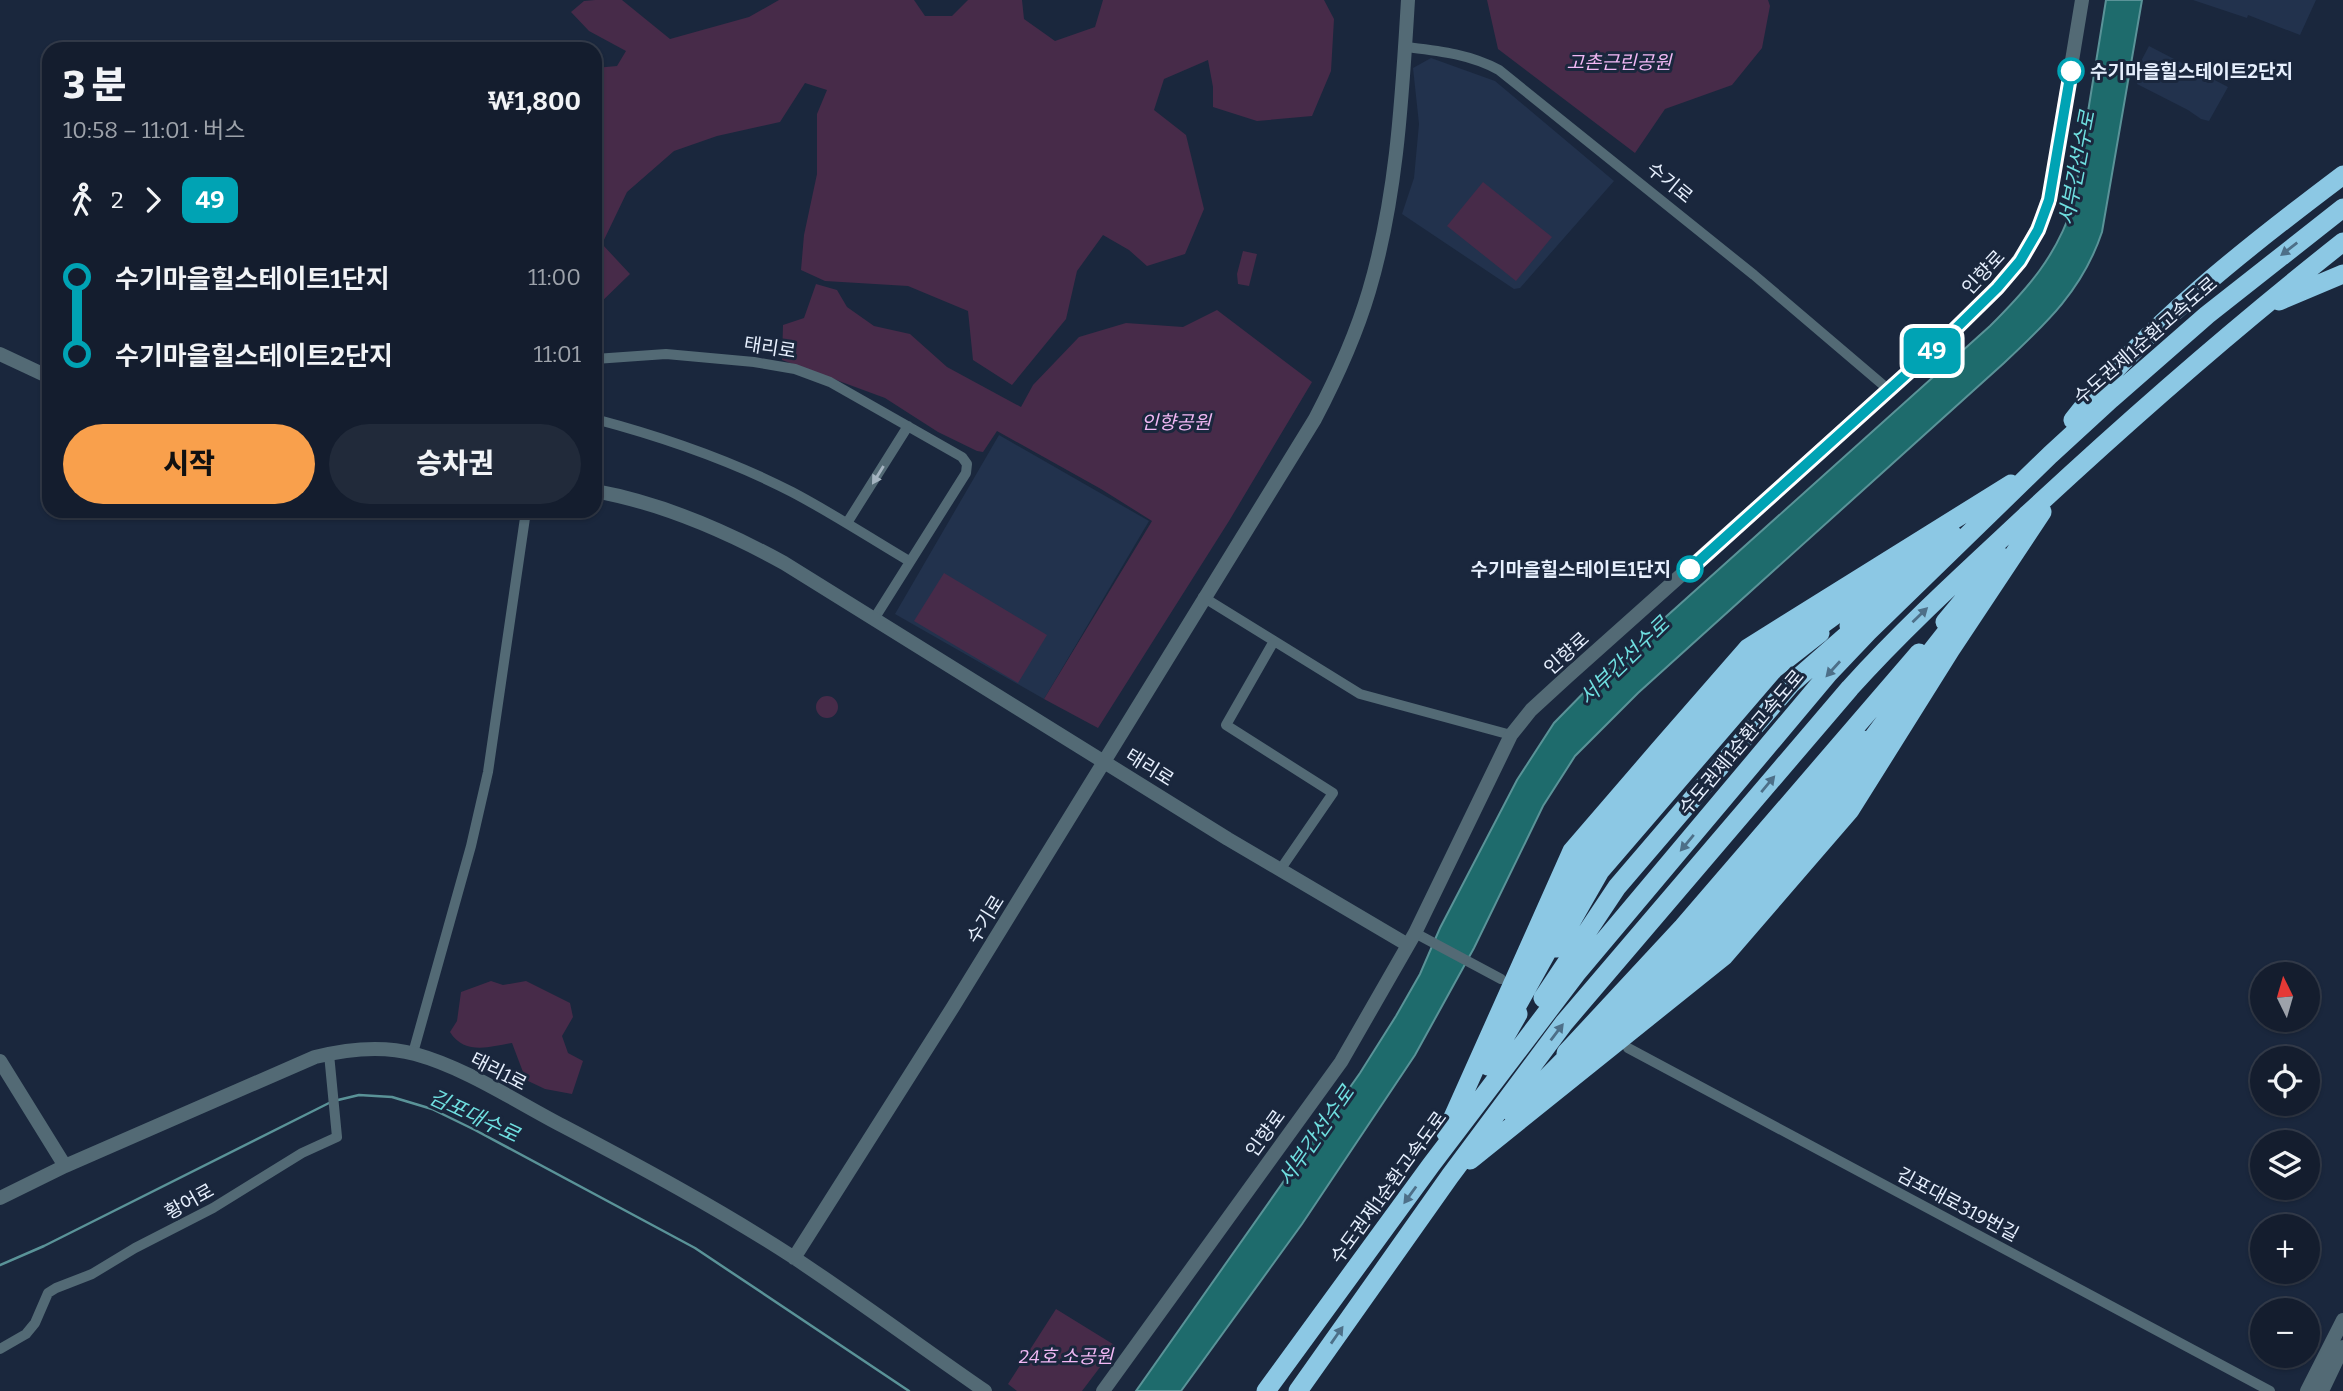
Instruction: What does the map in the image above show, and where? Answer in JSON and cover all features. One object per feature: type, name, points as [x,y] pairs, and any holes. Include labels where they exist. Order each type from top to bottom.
[{"type":"highway","points":[[1431,1166],[1612,880],[1788,677],[2038,467],[2108,378],[2161,326],[2255,241],[2343,174]]},
{"type":"highway","name":"수도권제1순환고속도로","points":[[1266,1391],[1576,974],[1829,673],[2038,467],[2198,323],[2343,208]]},
{"type":"highway","points":[[1298,1391],[1450,1176],[1564,1023],[1597,981],[1842,698],[1899,636],[2059,485],[2259,309],[2343,244]]},
{"type":"highway","points":[[2259,309],[2343,274]]},
{"type":"highway","points":[[1431,1166],[1572,851],[1659,750],[1748,648],[2038,467]]},
{"type":"highway","points":[[1450,1176],[1724,956],[1850,810],[1951,649],[2059,485]]},
{"type":"highway","points":[[1450,1176],[1683,927],[1848,737],[2059,485]]},
{"type":"street","name":"수기로","points":[[794,1258],[1315,419],[1339,373],[1370,288],[1389,201],[1406,47],[1408,0]]},
{"type":"street","name":"인향로","points":[[1102,1391],[1341,1062],[1416,939],[1511,734],[1531,710],[1567,677],[1942,342],[1997,288],[2030,246],[2049,200],[2082,0]]},
{"type":"street","name":"수기로","points":[[1406,47],[1464,55],[1499,70],[1754,275],[1888,390]]},
{"type":"street","points":[[0,354],[42,374]]},
{"type":"street","name":"태리로","points":[[602,359],[666,354],[780,366],[830,382],[962,457],[967,468],[874,619]]},
{"type":"street","points":[[602,421],[717,458],[791,492],[909,561]]},
{"type":"street","points":[[848,523],[908,426]]},
{"type":"street","name":"태리로","points":[[602,493],[645,503],[748,544],[784,563],[1280,870],[1416,939]]},
{"type":"street","points":[[414,1054],[471,846],[488,772],[525,518]]},
{"type":"street","points":[[1203,597],[1360,694],[1511,734]]},
{"type":"street","points":[[1274,641],[1226,725],[1333,793],[1280,870]]},
{"type":"street","points":[[1416,939],[1501,979]]},
{"type":"street","name":"김포대로319번길","points":[[1629,1048],[2270,1391]]},
{"type":"street","name":"태리1로","points":[[0,1198],[65,1166],[299,1064],[330,1060],[362,1049],[387,1049],[414,1054],[466,1075],[715,1209],[794,1258],[985,1391]]},
{"type":"street","name":"황어로","points":[[0,1349],[26,1334],[35,1323],[48,1293],[92,1274],[135,1248],[213,1208],[302,1153],[337,1137],[330,1060]]},
{"type":"street","points":[[0,1061],[65,1166]]},
{"type":"street","points":[[2307,1391],[2343,1320]]},
{"type":"street","points":[[2322,1391],[2343,1347]]},
{"type":"shaded area","points":[[2193,0],[2316,0],[2300,35],[2248,15],[2247,18]]},
{"type":"shaded area","points":[[2149,46],[2228,87],[2209,121],[2137,84],[2140,63]]},
{"type":"shaded area","points":[[1431,58],[1495,81],[1614,181],[1520,288],[1514,289],[1402,214],[1414,178],[1419,124],[1413,68]]},
{"type":"shaded area","points":[[999,435],[1149,521],[1044,699],[895,614]]},
{"type":"green space","points":[[622,0],[670,39],[749,17],[779,0],[914,0],[925,16],[952,16],[968,0],[1022,0],[1024,19],[1055,41],[1095,27],[1103,0],[1324,0],[1334,19],[1331,71],[1312,116],[1257,121],[1213,107],[1213,87],[1208,60],[1164,79],[1154,110],[1186,135],[1204,209],[1185,254],[1147,266],[1129,250],[1103,235],[1077,271],[1066,319],[1012,385],[973,360],[968,311],[908,286],[825,281],[801,270],[804,235],[817,174],[817,114],[827,90],[805,83],[780,122],[717,136],[674,151],[627,192],[602,244],[602,67],[617,66],[626,51],[589,31],[571,12],[584,1]]},
{"type":"green space","name":"고촌근린공원","points":[[1487,0],[1768,0],[1770,6],[1762,48],[1732,85],[1665,109],[1635,153],[1498,49]]},
{"type":"green space","points":[[1483,182],[1552,237],[1516,281],[1447,226]]},
{"type":"green space","points":[[602,244],[630,274],[602,301]]},
{"type":"green space","points":[[1243,251],[1257,254],[1249,286],[1238,284],[1237,274]]},
{"type":"green space","name":"인향공원","points":[[816,284],[837,290],[847,307],[874,326],[910,334],[947,367],[1021,407],[1033,385],[1079,337],[1126,323],[1183,327],[1217,310],[1312,382],[1229,521],[1098,728],[1044,699],[1152,521],[997,431],[983,452],[977,451],[938,432],[885,398],[782,360],[783,325],[804,318]]},
{"type":"green space","points":[[944,573],[1047,635],[1018,683],[914,621]]},
{"type":"green space","points":[[827,696],[835,699],[838,707],[835,715],[827,718],[819,715],[816,707],[819,699]]},
{"type":"green space","points":[[491,981],[503,985],[526,981],[570,1003],[573,1017],[562,1036],[568,1053],[583,1061],[572,1094],[545,1089],[526,1080],[512,1043],[470,1047],[450,1032],[457,1021],[461,992]]},
{"type":"green space","name":"24호 소공원","points":[[1056,1309],[1116,1346],[1082,1391],[1017,1391],[1008,1384]]},
{"type":"water","name":"서부간선수로","points":[[2106,0],[2142,0],[2102,232],[2085,271],[2074,288],[2049,319],[2020,348],[1638,693],[1575,756],[1543,806],[1474,948],[1415,1055],[1302,1224],[1181,1391],[1136,1391],[1360,1073],[1396,1016],[1420,974],[1440,928],[1517,780],[1554,723],[1600,676],[1990,326],[2039,271],[2058,241],[2073,205]]},
{"type":"waterway","name":"김포대수로","points":[[338,1100],[359,1095],[392,1097],[432,1109],[475,1130],[695,1248],[909,1391]]},
{"type":"waterway","name":"김포대수로","points":[[0,1265],[44,1246],[329,1103]]},
{"type":"bus line","name":"49","points":[[1690,569],[1942,342],[1997,288],[2020,261],[2038,230],[2049,200],[2071,71]]},
{"type":"place","name":"수기마을힐스테이트2단지","points":[[2071,71]]},
{"type":"place","name":"수기마을힐스테이트1단지","points":[[1690,569]]}]
